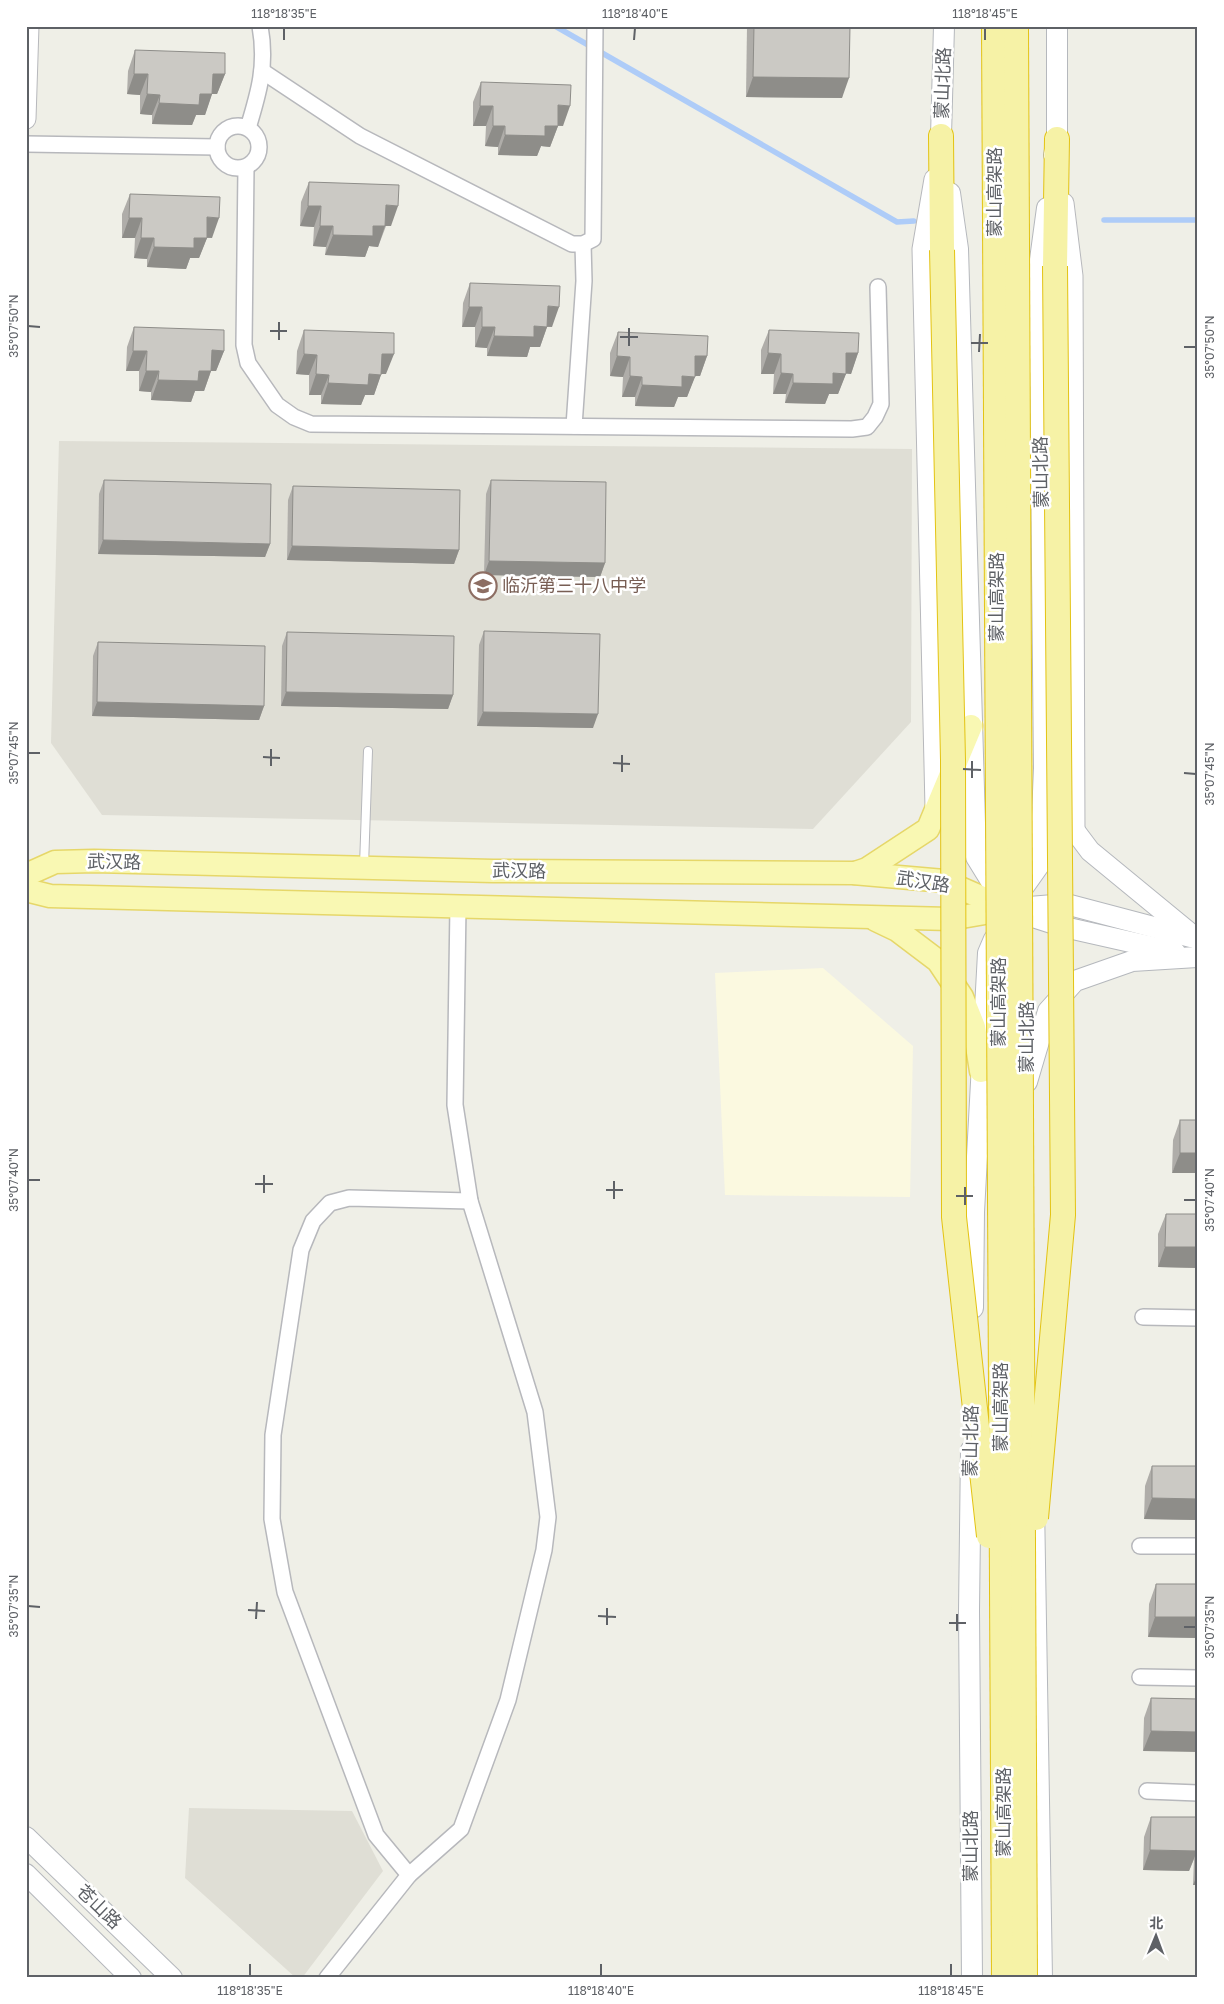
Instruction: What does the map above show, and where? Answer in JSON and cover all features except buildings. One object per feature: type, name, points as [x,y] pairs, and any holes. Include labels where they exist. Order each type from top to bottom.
[{"type":"highway","name":"蒙山高架路","points":[[994,26],[1013,1666],[1025,1978]]},
{"type":"highway","name":"蒙山高架路","points":[[1004,1978],[1013,1666],[1016,26]]},
{"type":"highway","points":[[941,136],[953,760],[954,1217],[1013,1666]]},
{"type":"highway","points":[[1013,1666],[1062,1215],[1055,266],[1057,139]]},
{"type":"main road","name":"蒙山北路","points":[[944,26],[941,136],[958,249],[976,856],[1008,909],[1027,957],[1027,1082],[1042,1978]]},
{"type":"main road","name":"蒙山北路","points":[[972,1978],[969,1610],[974,1212],[988,954],[1008,909],[1040,864],[1044,768],[1039,267],[1057,139],[1056,26]]},
{"type":"main road","points":[[854,873],[867,869],[928,829],[936,815],[971,726]]},
{"type":"main road","points":[[1044,768],[1075,831],[1090,850],[1197,948]]},
{"type":"main road","name":"武汉路","points":[[26,875],[55,862],[503,871],[854,873],[944,881],[1008,909]]},
{"type":"main road","name":"武汉路","points":[[26,890],[50,896],[950,919],[1008,909],[1066,904],[1197,948]]},
{"type":"main road","points":[[870,917],[897,930],[938,961],[962,997],[974,1027],[981,1071]]},
{"type":"main road","points":[[1027,1082],[1048,1011],[1076,981],[1132,961],[1197,948]]},
{"type":"main road","name":"苍山路","points":[[26,1837],[172,1978]]},
{"type":"main road","name":"苍山路","points":[[26,1874],[131,1978]]},
{"type":"street","points":[[26,119],[29,26]]},
{"type":"street","points":[[248,128],[260,90],[262,40],[260,26]]},
{"type":"street","points":[[262,70],[360,136],[572,244],[583,244],[593,239],[595,26]]},
{"type":"street","points":[[241,126],[253,132],[260,144],[257,158],[246,167],[233,167],[226,164],[221,160],[217,146],[222,134],[228,129],[241,126]]},
{"type":"street","points":[[936,815],[922,248],[941,136]]},
{"type":"street","points":[[1057,139],[1073,276],[1075,831]]},
{"type":"street","points":[[26,144],[217,146]]},
{"type":"street","points":[[246,167],[244,346],[248,363],[277,405],[294,417],[311,424],[842,429],[867,427],[875,417],[881,404],[878,287]]},
{"type":"street","points":[[574,426],[584,281],[583,244]]},
{"type":"street","points":[[327,1978],[409,1875],[461,1829],[508,1700],[544,1550],[548,1517],[535,1412],[470,1201],[455,1106],[458,906]]},
{"type":"street","points":[[409,1875],[376,1835],[286,1592],[272,1519],[273,1435],[300,1250],[313,1221],[330,1202],[349,1198],[470,1201]]},
{"type":"street","points":[[1143,1316],[1198,1318]]},
{"type":"street","points":[[1140,1546],[1198,1546]]},
{"type":"street","points":[[1140,1677],[1198,1678]]},
{"type":"street","points":[[1147,1791],[1198,1793]]},
{"type":"lane","points":[[364,868],[368,751]]},
{"type":"shaded area","name":"临沂第三十八中学","points":[[59,441],[912,449],[911,722],[813,829],[102,815],[51,743]]},
{"type":"shaded area","points":[[823,968],[913,1046],[910,1197],[725,1195],[715,973]]},
{"type":"shaded area","points":[[189,1808],[352,1811],[383,1871],[302,1978],[296,1978],[185,1878]]},
{"type":"waterway","points":[[555,26],[897,222],[914,221]]},
{"type":"waterway","points":[[1104,220],[1198,220]]},
{"type":"place","name":"临沂第三十八中学","points":[[483,586]]}]
